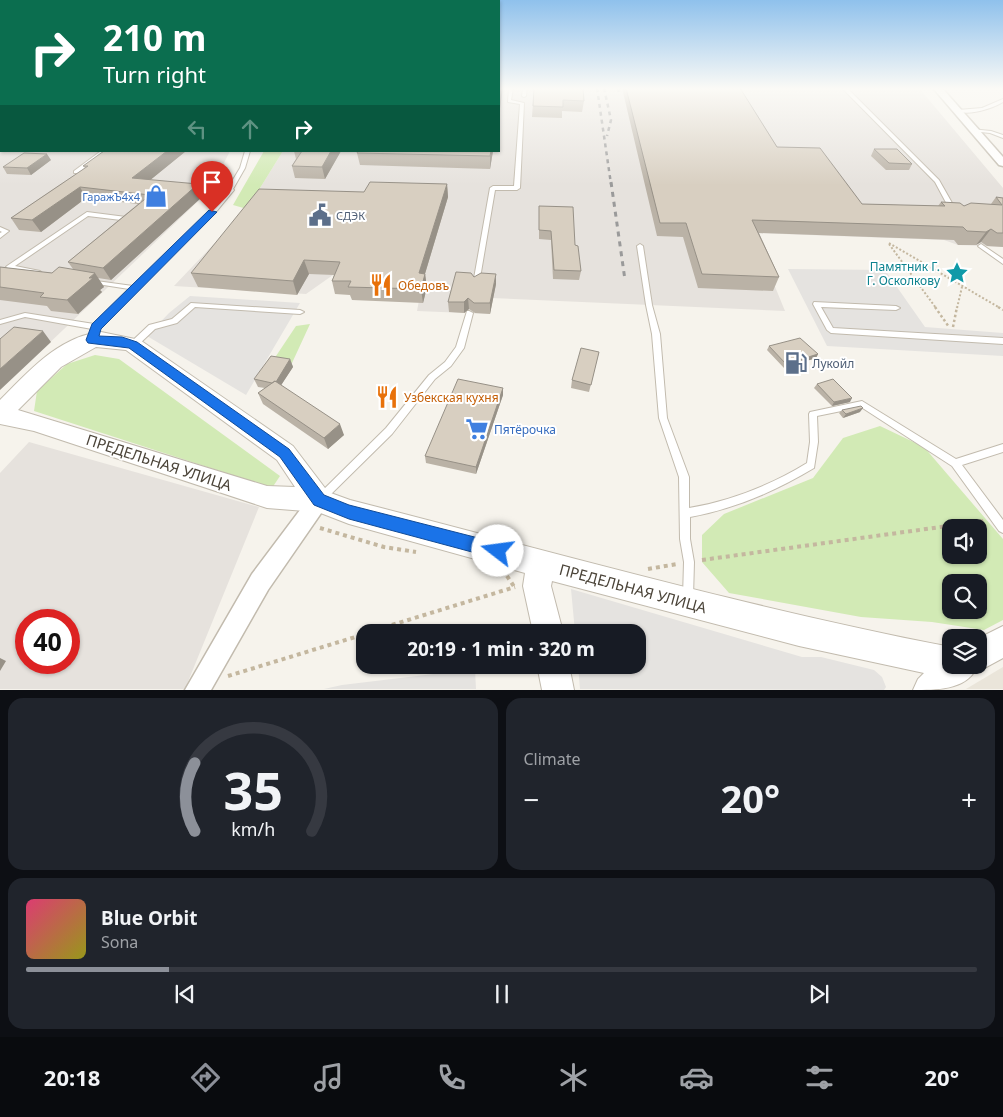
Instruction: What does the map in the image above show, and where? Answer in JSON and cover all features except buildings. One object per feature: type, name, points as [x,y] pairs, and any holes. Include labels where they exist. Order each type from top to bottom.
[{"type":"street","points":[[965,120],[1003,163]]},
{"type":"street","points":[[0,414],[42,372],[94,334],[133,345],[285,453],[319,500],[260,582],[199,687]]},
{"type":"street","name":"ПРЕДЕЛЬНАЯ УЛИЦА","points":[[0,414],[34,422],[267,497],[319,500],[506,567],[541,564],[688,604],[864,646],[942,661]]},
{"type":"street","points":[[541,564],[537,586],[546,624]]},
{"type":"street","points":[[987,650],[1003,641]]},
{"type":"street","points":[[555,674],[558,690]]},
{"type":"street","points":[[929,690],[950,674]]},
{"type":"lane","points":[[476,284],[493,188],[517,188],[521,120]]},
{"type":"lane","points":[[876,120],[937,181],[957,216]]},
{"type":"lane","points":[[973,130],[1003,132]]},
{"type":"lane","points":[[991,132],[1003,137]]},
{"type":"lane","points":[[76,172],[104,152]]},
{"type":"lane","points":[[0,322],[25,315],[94,334],[134,288],[212,212],[231,190],[245,165],[248,152]]},
{"type":"lane","points":[[181,187],[231,190]]},
{"type":"lane","points":[[50,274],[9,267],[87,214],[126,219],[118,225]]},
{"type":"lane","points":[[0,229],[6,231],[0,236]]},
{"type":"lane","points":[[640,246],[649,305],[656,334],[663,418],[684,476],[685,539],[690,562],[688,604]]},
{"type":"lane","points":[[981,246],[1003,262]]},
{"type":"lane","points":[[84,280],[134,288]]},
{"type":"lane","points":[[896,308],[816,304],[831,330],[1003,341]]},
{"type":"lane","points":[[133,345],[152,327],[174,321],[193,305],[300,312]]},
{"type":"lane","points":[[319,500],[389,431],[432,376],[448,364],[460,348],[469,313]]},
{"type":"lane","points":[[684,514],[702,511],[789,480],[811,465],[814,442],[813,414],[862,404],[955,463],[1003,528]]},
{"type":"lane","points":[[955,463],[1003,448]]},
{"type":"path","points":[[962,287],[952,330],[888,243],[1003,310]]},
{"type":"path","points":[[640,571],[690,562],[995,519]]},
{"type":"path","points":[[297,531],[317,528],[384,546],[420,553]]},
{"type":"path","points":[[506,567],[518,594]]},
{"type":"path","points":[[395,624],[515,587]]},
{"type":"path","points":[[199,687],[356,637]]},
{"type":"shaded area","points":[[500,120],[946,120],[1003,188],[1003,247],[958,245],[944,240],[753,233],[785,311],[492,298],[490,314],[417,311],[423,279],[333,275],[306,294],[174,286],[247,209],[282,152],[500,152]]},
{"type":"shaded area","points":[[0,152],[230,152],[211,189],[0,390]]},
{"type":"shaded area","points":[[788,269],[885,270],[925,327],[1003,333],[1003,356],[827,346]]},
{"type":"shaded area","points":[[190,296],[300,303],[246,395],[147,336],[169,313]]},
{"type":"shaded area","points":[[29,442],[259,507],[185,689],[0,689],[0,473]]},
{"type":"shaded area","points":[[571,589],[802,657],[821,657],[874,670],[882,677],[886,687],[884,690],[580,689],[579,674],[646,674],[646,624],[574,624]]},
{"type":"shaded area","points":[[1003,667],[1003,689],[966,689]]},
{"type":"shaded area","points":[[433,674],[475,674],[476,689],[324,689],[342,685]]},
{"type":"green space","points":[[263,152],[282,152],[247,209],[233,205]]},
{"type":"green space","points":[[310,324],[292,363],[274,359],[296,326]]},
{"type":"green space","points":[[95,355],[119,359],[280,476],[272,488],[34,411],[37,391],[67,364]]},
{"type":"green space","points":[[880,426],[924,447],[986,519],[942,519],[942,564],[987,564],[987,520],[1003,539],[1003,620],[986,629],[978,629],[932,622],[861,617],[729,593],[702,562],[702,535],[724,514],[813,478],[843,438]]},
{"type":"railway","points":[[602,120],[611,184]]},
{"type":"railway","points":[[607,136],[611,120]]},
{"type":"railway","points":[[611,182],[625,280]]},
{"type":"place","name":"ГаражЪ4х4","points":[[156,196]]},
{"type":"place","name":"СДЭК","points":[[320,215]]},
{"type":"place","name":"Памятник Г. Г. Осколкову","points":[[957,273]]},
{"type":"place","name":"Обедовъ","points":[[381,285]]},
{"type":"place","name":"Лукойл","points":[[796,363]]},
{"type":"place","name":"Узбекская кухня","points":[[387,397]]},
{"type":"place","name":"Пятёрочка","points":[[477,429]]},
{"type":"route","points":[[212,212],[96,327],[92,340],[122,341],[133,345],[285,453],[319,500],[349,512],[498,551]]}]
